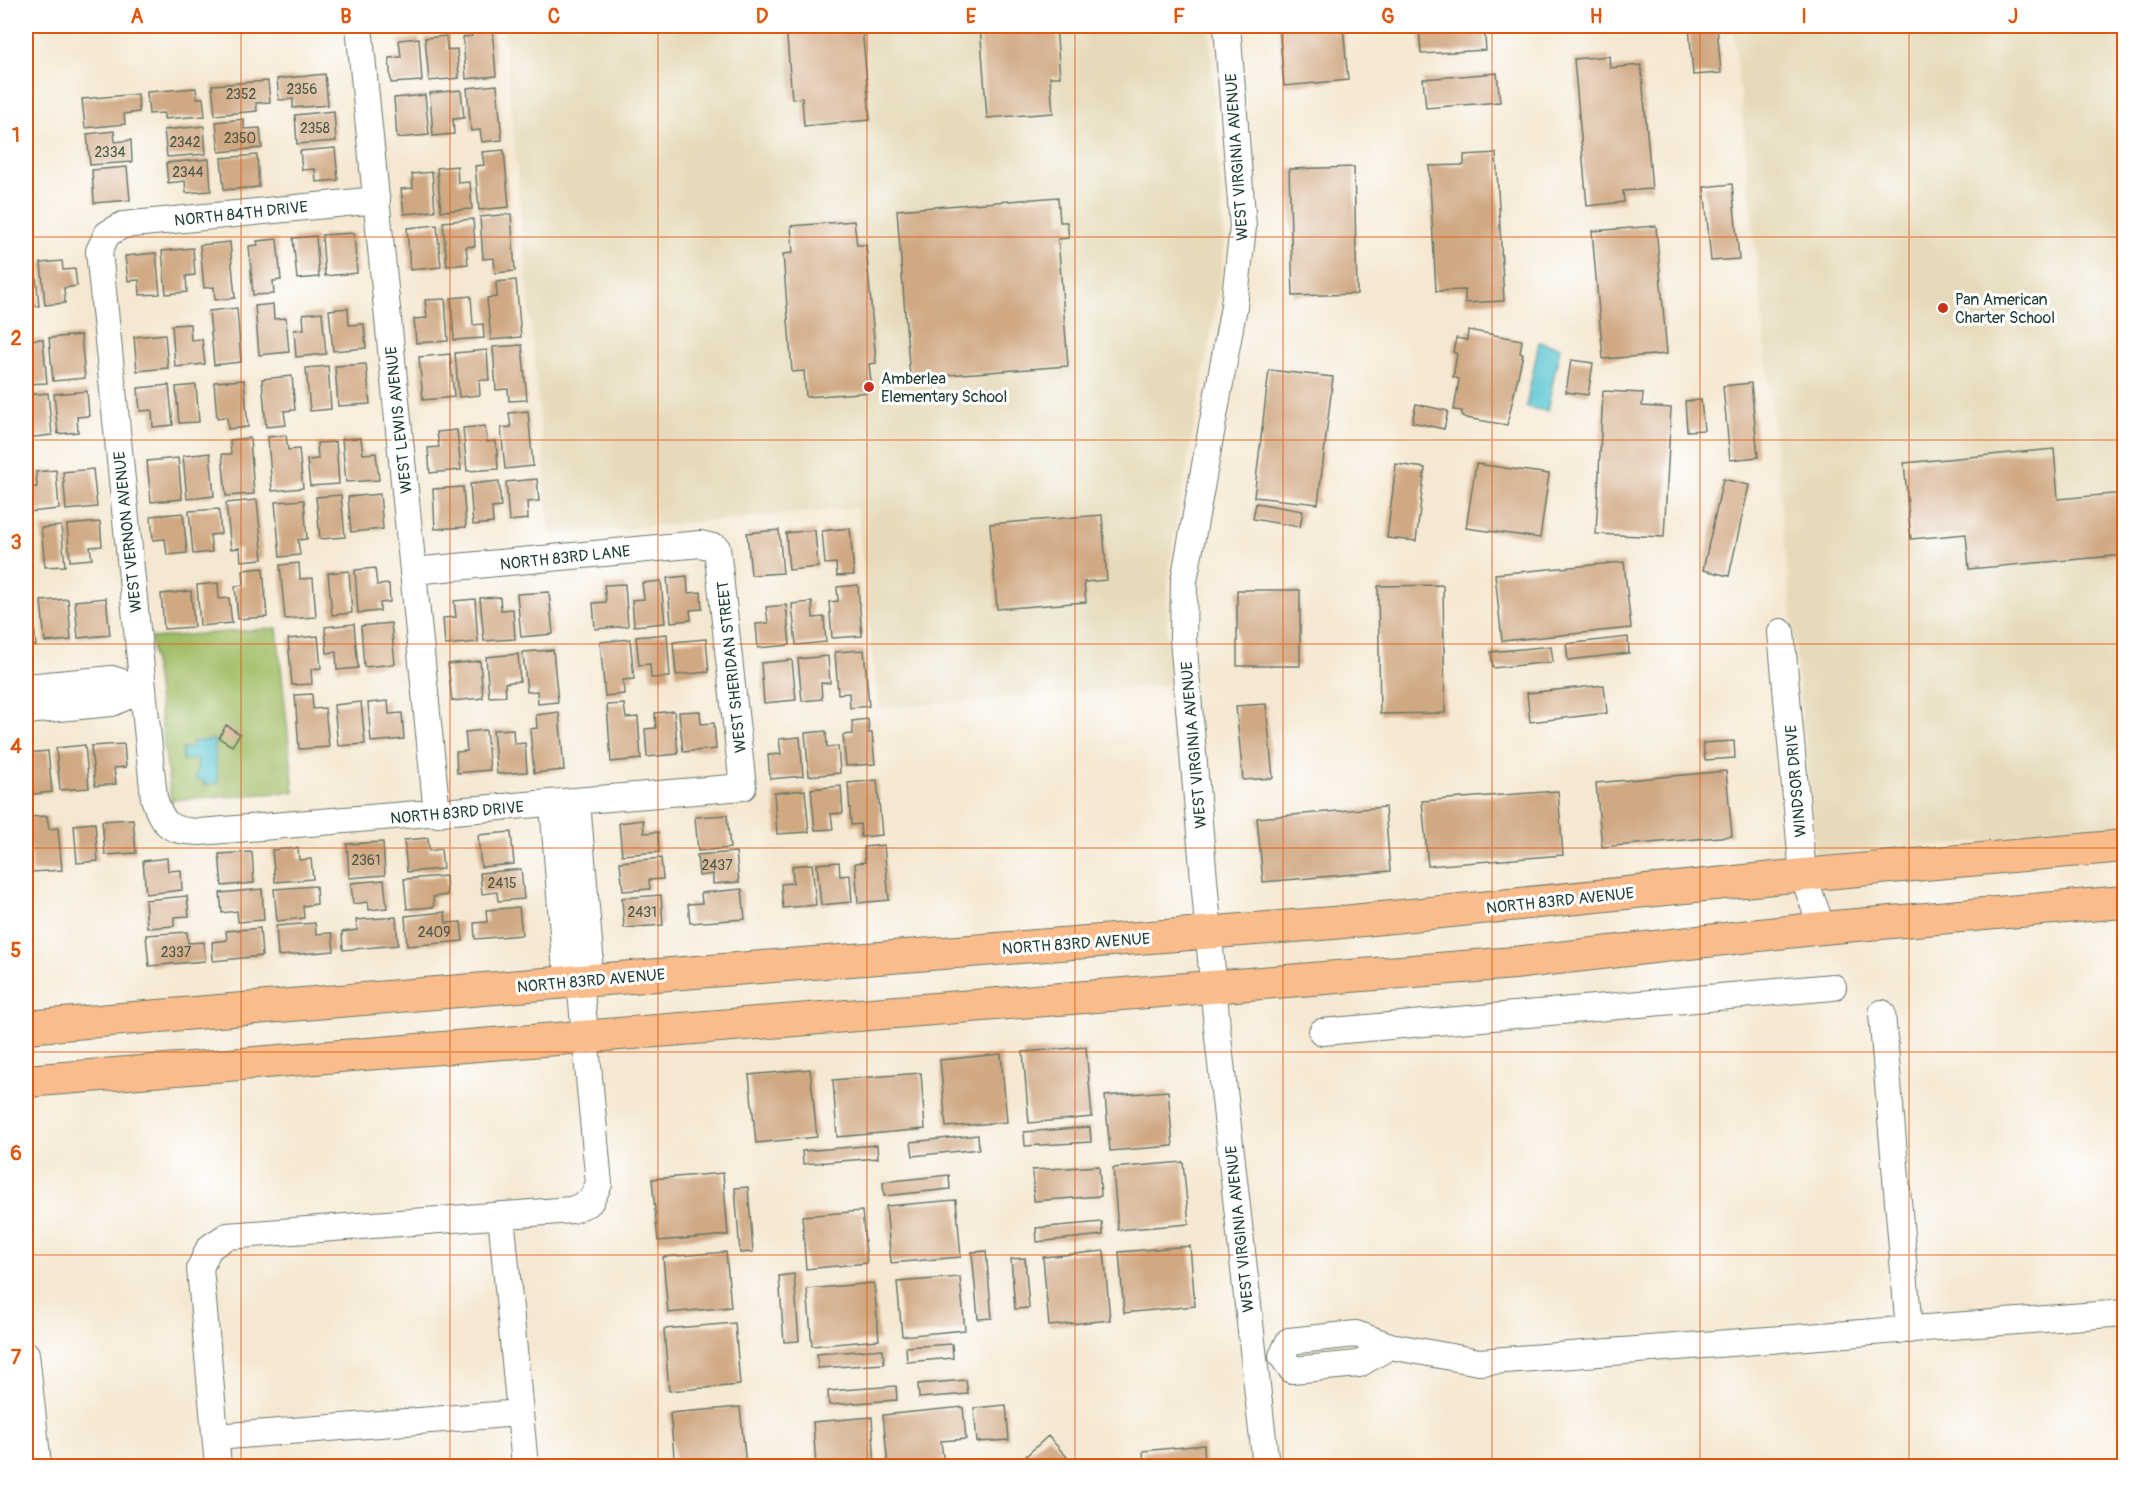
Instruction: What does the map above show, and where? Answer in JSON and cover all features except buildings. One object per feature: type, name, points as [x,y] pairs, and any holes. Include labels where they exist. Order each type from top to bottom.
[{"type":"main road","name":"NORTH 83RD AVENUE","points":[[26,1027],[1501,907],[1803,875],[2124,846]]},
{"type":"main road","points":[[26,1081],[1514,963],[1822,928],[2124,902]]},
{"type":"street","name":"WEST LEWIS AVENUE","points":[[359,26],[437,814]]},
{"type":"street","name":"WEST VIRGINIA AVENUE","points":[[1227,26],[1243,227],[1240,272],[1184,581],[1184,639],[1214,987],[1266,1467]]},
{"type":"street","name":"NORTH 84TH DRIVE","points":[[107,234],[123,225],[377,200]]},
{"type":"street","name":"WEST VERNON AVENUE","points":[[107,234],[99,251],[154,798],[160,817],[170,827]]},
{"type":"street","name":"NORTH 83RD LANE","points":[[413,571],[700,544],[717,548]]},
{"type":"street","name":"WEST SHERIDAN STREET","points":[[717,548],[743,787]]},
{"type":"street","name":"WINDSOR DRIVE","points":[[1781,632],[1803,875],[1822,928]]},
{"type":"street","points":[[26,711],[58,696],[112,678],[143,688]]},
{"type":"street","points":[[26,687],[58,696]]},
{"type":"street","name":"NORTH 83RD DRIVE","points":[[170,827],[200,832],[743,787]]},
{"type":"street","points":[[218,1467],[200,1268],[209,1248],[227,1236],[572,1210],[590,1202],[599,1184],[580,981],[565,959],[572,884],[565,803]]},
{"type":"street","points":[[1322,1032],[1833,987]]},
{"type":"street","points":[[1882,1013],[1909,1330]]},
{"type":"street","points":[[501,1215],[525,1467]]},
{"type":"street","points":[[1254,1360],[1282,1356],[1292,1370],[1359,1364],[1390,1346],[1479,1362],[2124,1313]]},
{"type":"street","points":[[26,1354],[38,1467]]},
{"type":"street","points":[[216,1437],[520,1413]]},
{"type":"shaded area","name":"Amberlea Elementary School","points":[[504,26],[1209,26],[1224,236],[1221,279],[1169,564],[1166,622],[1170,685],[878,708],[857,508],[550,535]]},
{"type":"shaded area","name":"Pan American Charter School","points":[[1733,26],[2124,26],[2124,830],[1816,855]]},
{"type":"green space","points":[[277,628],[294,792],[171,800],[151,638]]},
{"type":"water","points":[[1539,342],[1560,347],[1547,411],[1526,407]]},
{"type":"water","points":[[214,740],[218,783],[204,785],[204,780],[196,781],[198,759],[183,760],[182,749],[192,748],[192,742]]},
{"type":"place","name":"Pan American Charter School","points":[[1943,308]]},
{"type":"place","name":"Amberlea Elementary School","points":[[869,387]]}]
